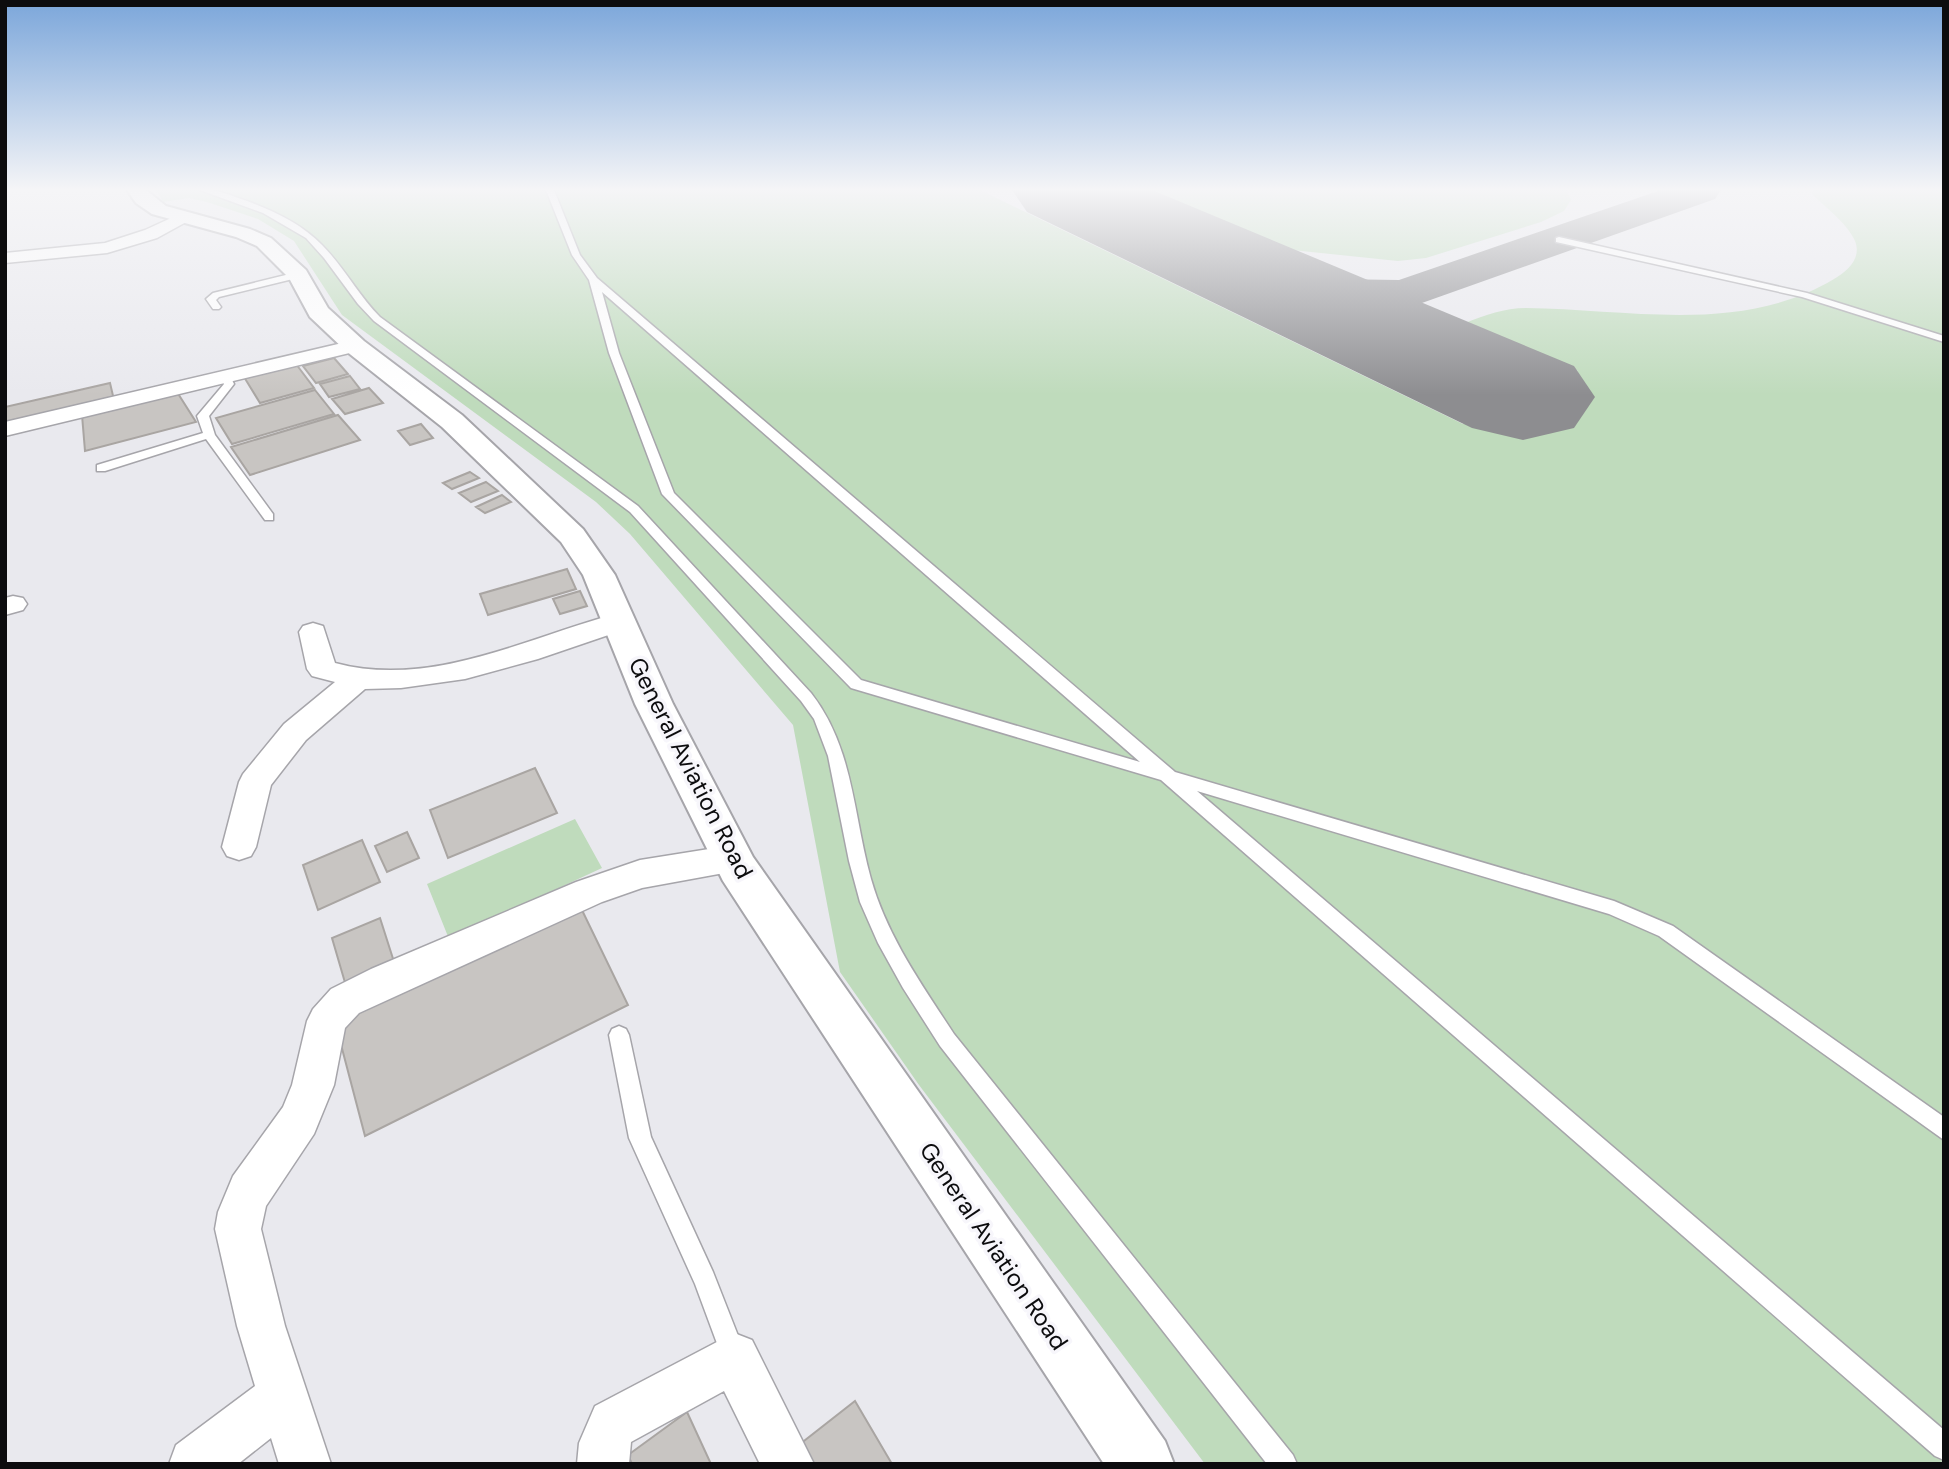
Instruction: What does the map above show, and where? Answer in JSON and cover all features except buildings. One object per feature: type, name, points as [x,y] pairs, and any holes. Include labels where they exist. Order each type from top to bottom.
[{"type":"main road","name":"General Aviation Road","points":[[281,259],[298,275],[318,312],[355,346],[452,421],[572,536],[599,575],[654,704],[734,859],[1142,1464]]},
{"type":"street","points":[[5,429],[355,346]]},
{"type":"street","points":[[313,632],[322,669],[359,678],[447,674],[542,649],[619,622]]},
{"type":"street","points":[[239,847],[255,782],[295,732],[359,678]]},
{"type":"street","points":[[305,1464],[261,1326],[238,1229],[249,1192],[299,1120],[313,1085],[327,1021],[345,1001],[385,981],[589,892],[640,874],[734,859]]},
{"type":"street","points":[[603,1464],[605,1443],[613,1424],[734,1358],[788,1464]]},
{"type":"street","points":[[195,1464],[284,1396]]},
{"type":"lane","points":[[328,259],[358,301],[377,320],[634,509],[806,697],[822,719],[835,753],[863,880],[879,929],[907,979],[947,1040],[1283,1464]]},
{"type":"lane","points":[[579,259],[594,280],[1944,1447]]},
{"type":"lane","points":[[1642,259],[1804,295],[1944,339]]},
{"type":"lane","points":[[216,307],[211,299],[216,295],[298,275]]},
{"type":"lane","points":[[594,280],[614,353],[668,494],[856,684],[1614,908],[1666,931],[1944,1130]]},
{"type":"lane","points":[[225,376],[229,384],[203,416],[209,435],[269,517]]},
{"type":"lane","points":[[102,468],[209,435]]},
{"type":"lane","points":[[619,1035],[640,1138],[705,1280],[734,1358]]},
{"type":"green space","points":[[305,259],[1122,259],[1463,424],[1578,371],[1465,323],[1495,312],[1518,308],[1683,315],[1722,313],[1761,307],[1798,296],[1834,279],[1855,259],[1944,259],[1944,1464],[1205,1464],[919,1085],[840,972],[793,725],[630,534],[596,502],[342,315]]},
{"type":"green space","points":[[1374,259],[1421,259],[1398,261]]},
{"type":"green space","points":[[575,819],[602,868],[449,939],[427,884]]},
{"type":"taxiway","points":[[1261,278],[1332,294],[1405,294],[1506,259]]},
{"type":"runway","points":[[1216,259],[1523,397]]}]
